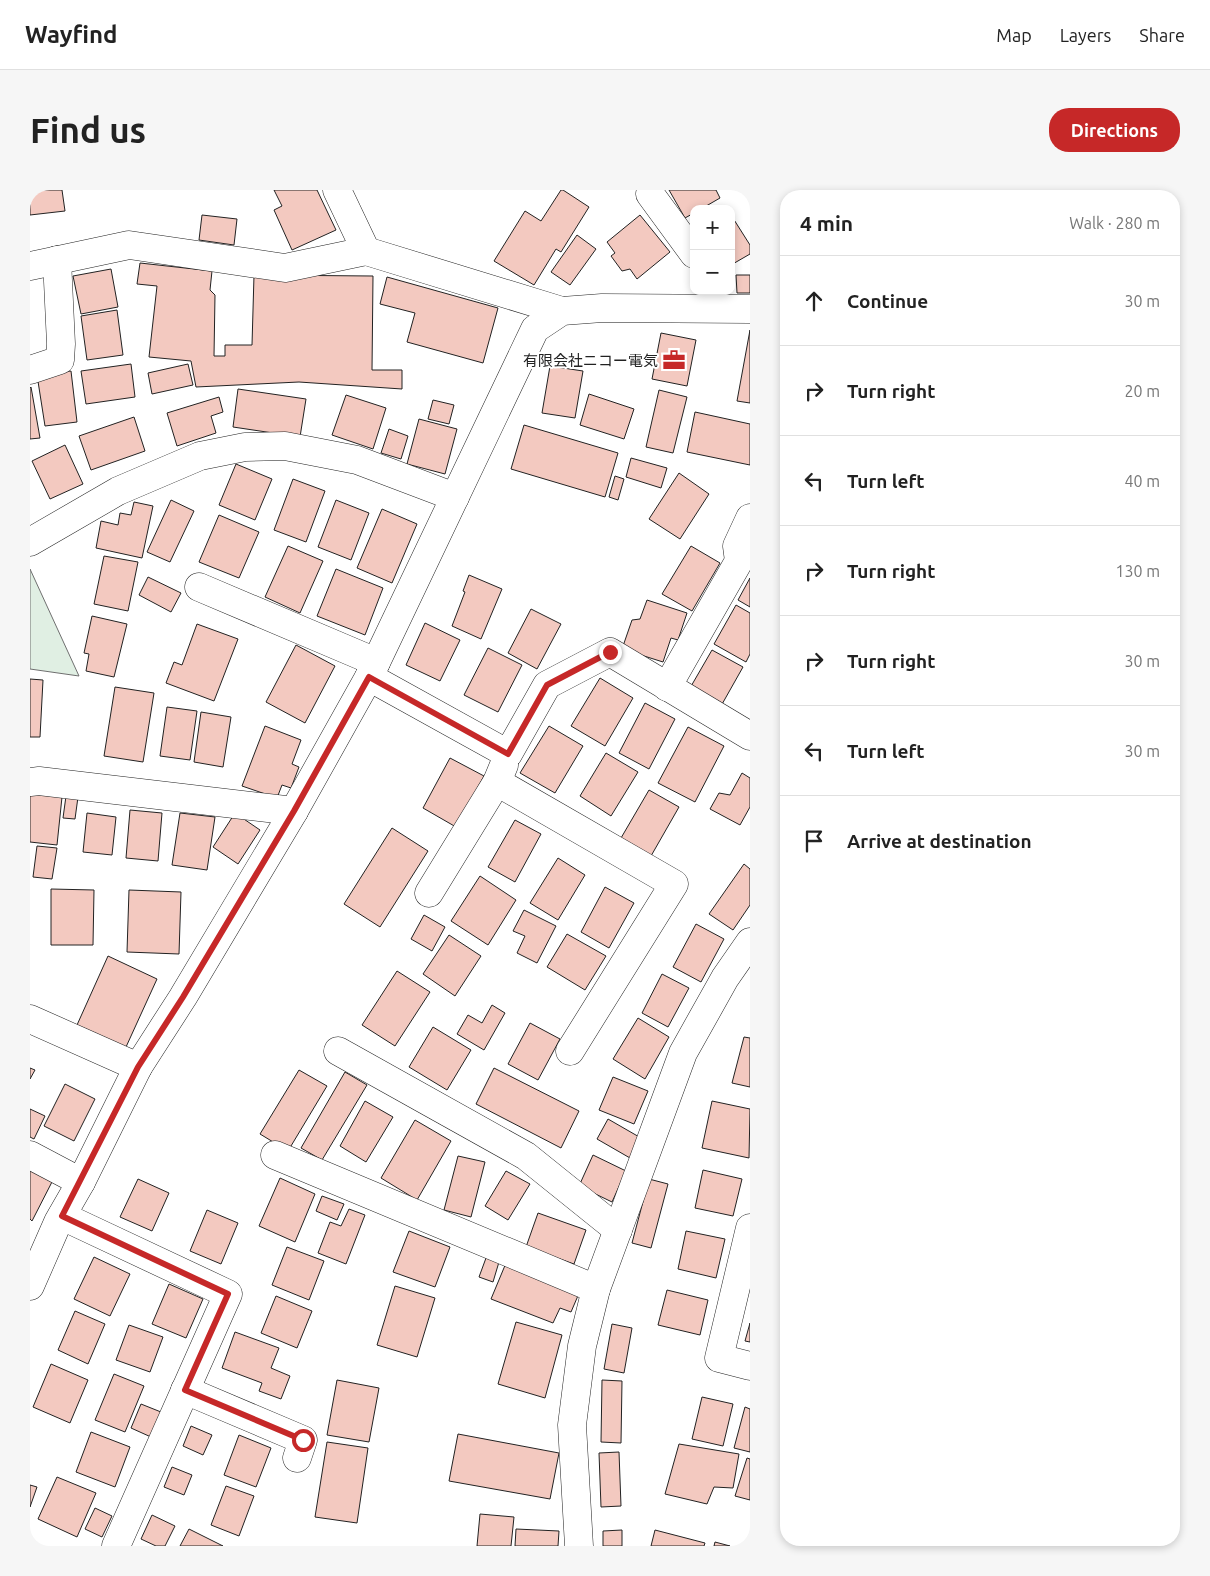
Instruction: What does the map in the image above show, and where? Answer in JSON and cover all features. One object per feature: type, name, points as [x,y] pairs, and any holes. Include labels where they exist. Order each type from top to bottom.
[{"type":"street","points":[[341,191],[366,251]]},
{"type":"street","points":[[650,194],[691,250]]},
{"type":"street","points":[[30,266],[129,245],[285,268],[366,251],[562,312],[602,308],[732,303]]},
{"type":"street","points":[[30,370],[60,360],[57,260]]},
{"type":"street","points":[[30,1286],[62,1216],[138,1067],[183,997],[294,811],[373,669],[535,329],[562,312]]},
{"type":"street","points":[[30,542],[118,491],[200,456],[244,448],[285,446],[357,460],[455,497]]},
{"type":"street","points":[[668,687],[739,561],[737,546],[750,518]]},
{"type":"street","points":[[199,587],[373,669],[508,754]]},
{"type":"street","points":[[429,894],[497,782],[508,754],[547,685],[610,652],[750,736]]},
{"type":"street","points":[[30,782],[39,781],[294,811]]},
{"type":"street","points":[[497,782],[674,884],[570,1051]]},
{"type":"street","points":[[579,1546],[572,1425],[582,1346],[596,1289],[683,1053],[725,978],[750,942]]},
{"type":"street","points":[[30,1019],[138,1067]]},
{"type":"street","points":[[338,1051],[526,1156],[618,1230]]},
{"type":"street","points":[[30,1155],[80,1182]]},
{"type":"street","points":[[275,1155],[596,1289]]},
{"type":"street","points":[[62,1216],[228,1294],[116,1546]]},
{"type":"street","points":[[750,1228],[719,1358],[750,1366]]},
{"type":"street","points":[[185,1390],[303,1440],[297,1458]]},
{"type":"green space","points":[[30,569],[79,676],[30,669]]},
{"type":"building","points":[[30,190],[62,190],[65,211],[30,215]]},
{"type":"building","points":[[274,190],[317,190],[336,230],[292,250],[274,210],[282,206]]},
{"type":"building","points":[[561,190],[589,207],[561,252],[556,249],[534,285],[494,261],[525,211],[541,221]]},
{"type":"building","points":[[669,190],[716,190],[720,198],[708,205],[690,205],[690,215],[685,218]]},
{"type":"building","points":[[202,215],[237,219],[234,245],[199,240]]},
{"type":"building","points":[[640,215],[670,252],[637,279],[630,269],[622,271],[611,256],[615,253],[607,242]]},
{"type":"building","points":[[735,221],[750,245],[750,254],[735,263]]},
{"type":"building","points":[[577,235],[596,249],[570,285],[551,272]]},
{"type":"building","points":[[140,263],[212,271],[210,290],[215,295],[214,356],[225,356],[225,345],[252,345],[254,275],[373,276],[372,370],[402,370],[402,389],[299,382],[196,387],[191,361],[149,357],[157,286],[137,284]]},
{"type":"building","points":[[111,269],[118,307],[81,314],[73,276]]},
{"type":"building","points":[[736,275],[750,275],[750,293],[737,293]]},
{"type":"building","points":[[387,277],[498,308],[483,363],[407,342],[415,313],[380,304]]},
{"type":"building","points":[[117,310],[123,355],[87,360],[81,316]]},
{"type":"building","points":[[750,330],[750,403],[737,401]]},
{"type":"building","name":"有限会社ニコー電気","points":[[661,333],[696,340],[687,386],[652,379]]},
{"type":"building","points":[[131,364],[135,397],[86,404],[81,371]]},
{"type":"building","points":[[188,364],[193,385],[152,394],[148,373]]},
{"type":"building","points":[[550,366],[583,371],[575,418],[542,413]]},
{"type":"building","points":[[71,371],[77,422],[45,426],[37,375]]},
{"type":"building","points":[[30,388],[40,438],[30,439]]},
{"type":"building","points":[[238,389],[306,399],[300,437],[233,427]]},
{"type":"building","points":[[659,390],[687,397],[673,453],[646,447]]},
{"type":"building","points":[[589,394],[634,409],[624,439],[580,425]]},
{"type":"building","points":[[346,395],[386,408],[373,449],[332,435]]},
{"type":"building","points":[[219,397],[223,412],[211,416],[216,433],[177,446],[167,413]]},
{"type":"building","points":[[433,400],[454,405],[449,424],[428,419]]},
{"type":"building","points":[[695,412],[750,424],[750,465],[687,452]]},
{"type":"building","points":[[134,417],[145,451],[91,470],[79,436]]},
{"type":"building","points":[[419,419],[457,429],[445,474],[407,464]]},
{"type":"building","points":[[524,425],[618,453],[605,497],[511,469]]},
{"type":"building","points":[[389,429],[408,436],[401,459],[381,453]]},
{"type":"building","points":[[65,445],[83,484],[50,499],[32,461]]},
{"type":"building","points":[[631,458],[667,468],[661,488],[626,477]]},
{"type":"building","points":[[236,464],[272,479],[255,520],[219,505]]},
{"type":"building","points":[[679,473],[709,494],[680,539],[649,519]]},
{"type":"building","points":[[615,476],[624,479],[618,500],[609,497]]},
{"type":"building","points":[[293,479],[325,491],[306,542],[274,530]]},
{"type":"building","points":[[171,500],[194,511],[170,562],[147,552]]},
{"type":"building","points":[[336,500],[369,513],[351,560],[318,547]]},
{"type":"building","points":[[134,502],[153,506],[142,558],[96,548],[101,521],[118,525],[120,513],[131,515]]},
{"type":"building","points":[[382,509],[417,524],[392,583],[357,568]]},
{"type":"building","points":[[219,515],[259,532],[239,578],[199,562]]},
{"type":"building","points":[[288,546],[323,561],[300,613],[265,597]]},
{"type":"building","points":[[691,546],[720,563],[692,611],[662,594]]},
{"type":"building","points":[[104,556],[138,562],[128,611],[94,604]]},
{"type":"building","points":[[336,569],[383,588],[365,635],[317,616]]},
{"type":"building","points":[[469,575],[502,589],[481,639],[452,626],[465,592],[463,591]]},
{"type":"building","points":[[148,577],[181,593],[171,612],[139,595]]},
{"type":"building","points":[[750,578],[750,607],[738,600]]},
{"type":"building","points":[[647,600],[687,613],[678,640],[671,638],[663,662],[622,649],[632,620],[640,619]]},
{"type":"building","points":[[736,605],[750,613],[750,654],[746,662],[714,644]]},
{"type":"building","points":[[531,609],[561,624],[537,669],[508,653]]},
{"type":"building","points":[[92,616],[127,624],[114,677],[86,671],[89,654],[84,653]]},
{"type":"building","points":[[425,623],[460,640],[440,681],[406,665]]},
{"type":"building","points":[[197,624],[238,639],[214,701],[166,683],[174,662],[182,665]]},
{"type":"building","points":[[296,645],[335,666],[305,723],[266,702]]},
{"type":"building","points":[[488,648],[522,665],[498,712],[464,695]]},
{"type":"building","points":[[712,650],[743,667],[721,706],[690,688]]},
{"type":"building","points":[[600,678],[633,698],[605,746],[571,726]]},
{"type":"building","points":[[30,679],[43,680],[40,737],[30,737]]},
{"type":"building","points":[[115,687],[154,693],[143,762],[104,756]]},
{"type":"building","points":[[645,703],[675,719],[649,769],[619,753]]},
{"type":"building","points":[[167,707],[197,711],[190,760],[160,756]]},
{"type":"building","points":[[201,712],[231,717],[223,767],[194,762]]},
{"type":"building","points":[[265,726],[301,740],[292,764],[299,767],[291,788],[282,785],[277,798],[242,786]]},
{"type":"building","points":[[549,726],[583,746],[555,793],[520,773]]},
{"type":"building","points":[[688,727],[724,746],[695,802],[658,783]]},
{"type":"building","points":[[606,753],[638,772],[611,816],[580,796]]},
{"type":"building","points":[[450,758],[484,776],[456,827],[423,808]]},
{"type":"building","points":[[742,773],[750,778],[750,807],[740,825],[710,809],[719,793],[730,795]]},
{"type":"building","points":[[649,790],[679,807],[651,856],[621,838]]},
{"type":"building","points":[[30,794],[62,797],[57,845],[30,842]]},
{"type":"building","points":[[66,796],[78,797],[75,819],[63,818]]},
{"type":"building","points":[[130,810],[162,813],[158,861],[126,858]]},
{"type":"building","points":[[87,813],[116,817],[112,855],[83,852]]},
{"type":"building","points":[[180,813],[215,817],[207,870],[172,865]]},
{"type":"building","points":[[235,813],[260,830],[238,864],[213,847]]},
{"type":"building","points":[[515,820],[541,834],[515,882],[488,867]]},
{"type":"building","points":[[392,828],[428,851],[380,927],[344,904]]},
{"type":"building","points":[[37,846],[57,848],[52,879],[33,877]]},
{"type":"building","points":[[558,858],[585,875],[558,920],[530,903]]},
{"type":"building","points":[[744,864],[750,869],[750,905],[733,930],[709,914]]},
{"type":"building","points":[[480,876],[516,900],[488,945],[451,921]]},
{"type":"building","points":[[605,887],[634,903],[609,948],[581,932]]},
{"type":"building","points":[[51,889],[94,890],[93,945],[51,945]]},
{"type":"building","points":[[129,890],[181,892],[179,954],[127,952]]},
{"type":"building","points":[[524,910],[556,926],[537,963],[517,953],[525,936],[513,931]]},
{"type":"building","points":[[424,915],[445,927],[432,951],[411,939]]},
{"type":"building","points":[[696,924],[724,939],[701,982],[673,967]]},
{"type":"building","points":[[567,934],[606,956],[585,990],[547,967]]},
{"type":"building","points":[[449,935],[481,956],[455,996],[423,974]]},
{"type":"building","points":[[108,956],[157,979],[126,1047],[77,1025]]},
{"type":"building","points":[[397,971],[430,992],[395,1046],[362,1025]]},
{"type":"building","points":[[662,974],[689,988],[668,1027],[642,1013]]},
{"type":"building","points":[[492,1005],[505,1013],[484,1050],[457,1034],[468,1015],[482,1023]]},
{"type":"building","points":[[638,1018],[669,1037],[645,1079],[613,1059]]},
{"type":"building","points":[[530,1023],[560,1039],[538,1080],[508,1064]]},
{"type":"building","points":[[433,1027],[471,1050],[447,1090],[409,1067]]},
{"type":"building","points":[[744,1037],[750,1038],[750,1087],[732,1083]]},
{"type":"building","points":[[30,1068],[35,1070],[30,1079]]},
{"type":"building","points":[[494,1068],[579,1111],[561,1148],[476,1104]]},
{"type":"building","points":[[299,1070],[327,1086],[288,1151],[260,1134]]},
{"type":"building","points":[[345,1072],[367,1085],[322,1160],[301,1148]]},
{"type":"building","points":[[613,1077],[648,1091],[634,1124],[599,1110]]},
{"type":"building","points":[[65,1084],[95,1099],[74,1141],[44,1126]]},
{"type":"building","points":[[365,1101],[393,1117],[366,1162],[340,1146]]},
{"type":"building","points":[[712,1101],[750,1109],[749,1158],[702,1148]]},
{"type":"building","points":[[30,1109],[45,1116],[34,1139],[30,1137]]},
{"type":"building","points":[[608,1119],[641,1138],[630,1158],[597,1139]]},
{"type":"building","points":[[415,1120],[451,1141],[417,1200],[381,1178]]},
{"type":"building","points":[[593,1155],[626,1171],[612,1202],[579,1186]]},
{"type":"building","points":[[458,1156],[485,1162],[471,1217],[444,1210]]},
{"type":"building","points":[[30,1166],[54,1178],[32,1221],[30,1219]]},
{"type":"building","points":[[703,1170],[742,1179],[733,1216],[695,1208]]},
{"type":"building","points":[[506,1171],[530,1184],[508,1220],[485,1206]]},
{"type":"building","points":[[280,1178],[315,1194],[295,1242],[259,1226]]},
{"type":"building","points":[[138,1179],[169,1193],[152,1231],[120,1217]]},
{"type":"building","points":[[649,1179],[668,1184],[651,1248],[632,1243]]},
{"type":"building","points":[[322,1196],[344,1204],[337,1220],[316,1211]]},
{"type":"building","points":[[349,1209],[365,1215],[346,1264],[318,1253],[330,1222],[341,1226]]},
{"type":"building","points":[[207,1210],[238,1223],[221,1264],[190,1251]]},
{"type":"building","points":[[538,1213],[586,1230],[574,1264],[526,1247]]},
{"type":"building","points":[[409,1231],[450,1247],[435,1287],[393,1272]]},
{"type":"building","points":[[686,1231],[725,1239],[716,1278],[678,1269]]},
{"type":"building","points":[[287,1247],[324,1261],[309,1300],[272,1285]]},
{"type":"building","points":[[94,1257],[130,1274],[110,1316],[74,1299]]},
{"type":"building","points":[[486,1258],[499,1262],[493,1282],[479,1277]]},
{"type":"building","points":[[506,1263],[580,1291],[571,1312],[560,1308],[553,1323],[491,1299]]},
{"type":"building","points":[[169,1284],[203,1299],[186,1338],[152,1324]]},
{"type":"building","points":[[395,1286],[435,1298],[417,1357],[377,1345]]},
{"type":"building","points":[[667,1290],[708,1300],[700,1335],[658,1325]]},
{"type":"building","points":[[276,1296],[312,1311],[297,1348],[261,1333]]},
{"type":"building","points":[[75,1311],[105,1324],[88,1364],[58,1350]]},
{"type":"building","points":[[516,1322],[562,1335],[545,1398],[498,1384]]},
{"type":"building","points":[[750,1323],[750,1342],[745,1341]]},
{"type":"building","points":[[612,1324],[632,1328],[624,1373],[604,1369]]},
{"type":"building","points":[[129,1325],[163,1337],[150,1372],[116,1360]]},
{"type":"building","points":[[235,1332],[279,1348],[271,1368],[290,1376],[281,1399],[259,1391],[262,1383],[222,1368]]},
{"type":"building","points":[[51,1364],[88,1380],[70,1423],[33,1407]]},
{"type":"building","points":[[114,1374],[144,1386],[125,1432],[95,1420]]},
{"type":"building","points":[[337,1380],[379,1388],[369,1442],[327,1435]]},
{"type":"building","points":[[602,1380],[622,1381],[621,1443],[601,1442]]},
{"type":"building","points":[[702,1397],[733,1404],[723,1446],[692,1439]]},
{"type":"building","points":[[141,1404],[161,1412],[151,1437],[131,1428]]},
{"type":"building","points":[[745,1407],[750,1409],[750,1452],[734,1448]]},
{"type":"building","points":[[191,1426],[212,1435],[203,1455],[183,1446]]},
{"type":"building","points":[[91,1432],[130,1447],[115,1487],[76,1472]]},
{"type":"building","points":[[458,1434],[559,1453],[550,1499],[449,1481]]},
{"type":"building","points":[[239,1435],[271,1448],[256,1487],[224,1475]]},
{"type":"building","points":[[327,1442],[368,1448],[357,1523],[315,1517]]},
{"type":"building","points":[[679,1444],[739,1454],[733,1488],[714,1487],[707,1504],[665,1494]]},
{"type":"building","points":[[619,1452],[621,1506],[601,1507],[599,1453]]},
{"type":"building","points":[[747,1458],[750,1459],[750,1500],[735,1496]]},
{"type":"building","points":[[172,1467],[192,1475],[184,1495],[164,1487]]},
{"type":"building","points":[[57,1477],[96,1493],[77,1537],[38,1519]]},
{"type":"building","points":[[30,1485],[37,1487],[30,1507]]},
{"type":"building","points":[[226,1486],[254,1496],[239,1536],[211,1525]]},
{"type":"building","points":[[95,1508],[112,1516],[102,1537],[85,1529]]},
{"type":"building","points":[[480,1514],[514,1517],[511,1546],[477,1546]]},
{"type":"building","points":[[152,1515],[175,1526],[165,1546],[156,1546],[141,1539]]},
{"type":"building","points":[[189,1529],[223,1546],[180,1546]]},
{"type":"building","points":[[516,1529],[559,1531],[558,1546],[515,1546]]},
{"type":"building","points":[[622,1530],[622,1546],[603,1546],[603,1531]]},
{"type":"building","points":[[655,1530],[705,1543],[704,1546],[651,1546]]},
{"type":"building","points":[[715,1542],[730,1546],[714,1546]]},
{"type":"place","name":"有限会社ニコー電気","points":[[674,360]]},
{"type":"route","points":[[303,1440],[185,1390],[228,1294],[62,1216],[138,1067],[183,997],[294,811],[369,677],[508,754],[547,685],[610,652]]}]
